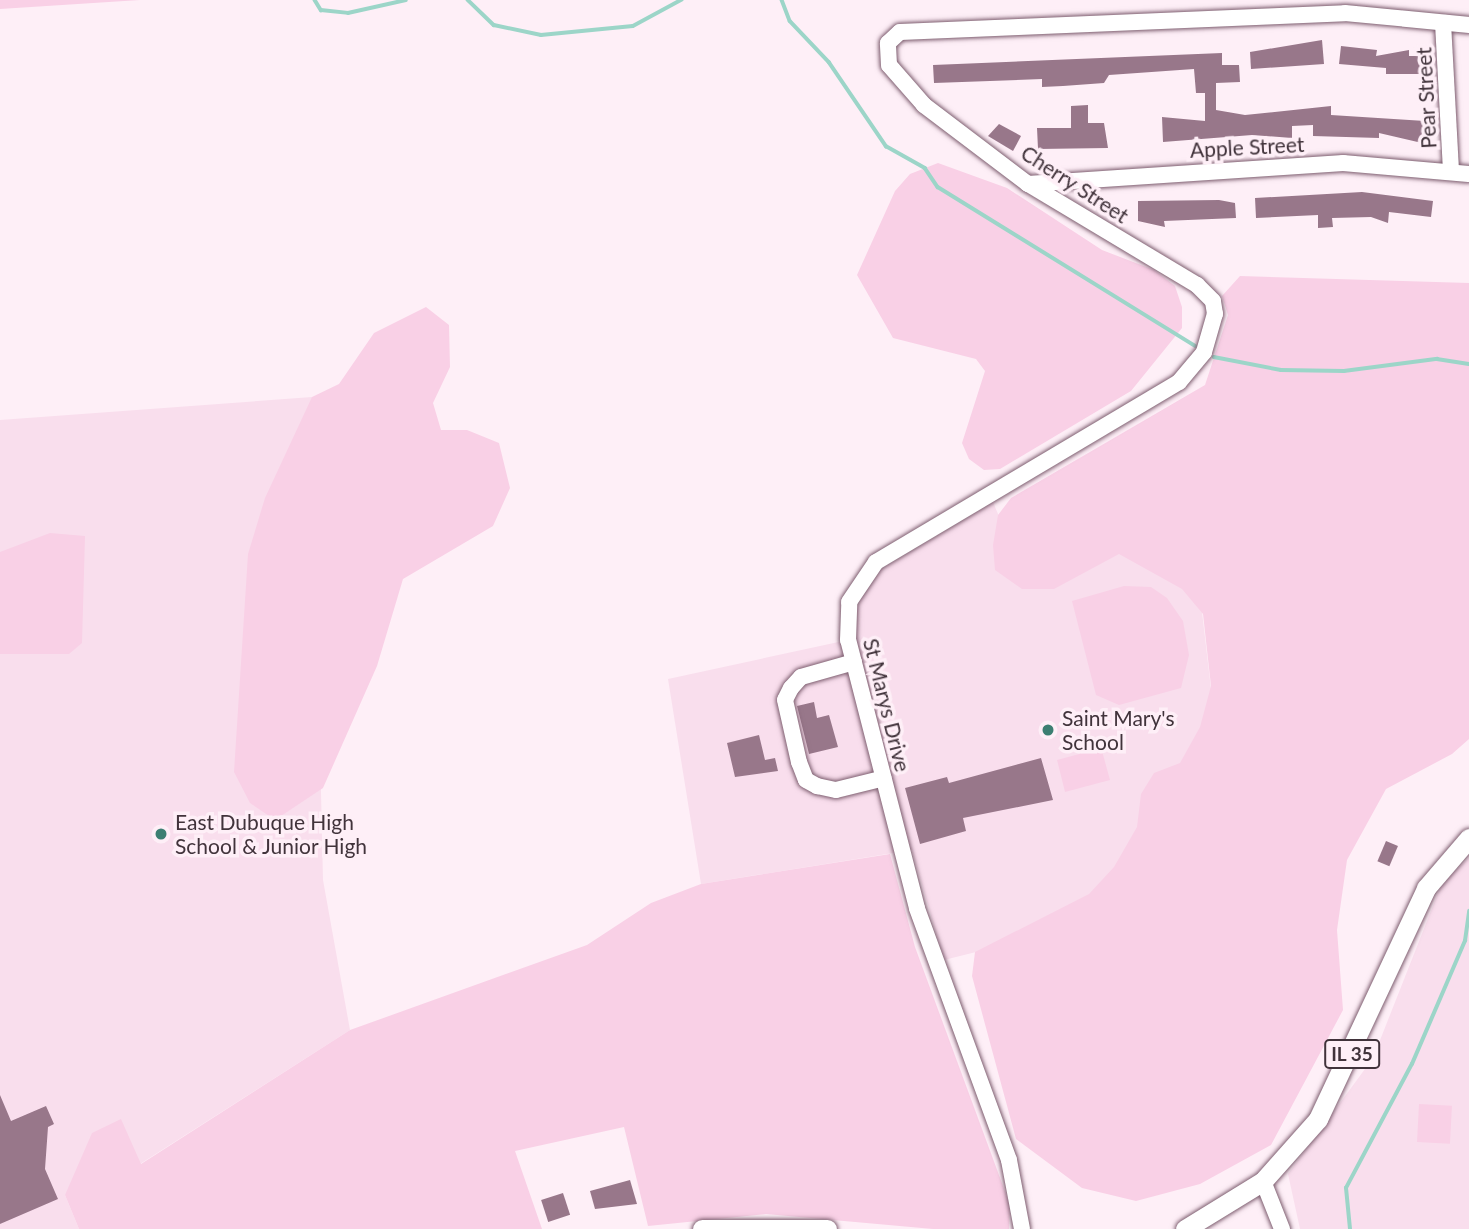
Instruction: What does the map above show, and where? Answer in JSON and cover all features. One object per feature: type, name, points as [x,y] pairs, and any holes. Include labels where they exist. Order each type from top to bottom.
[{"type":"main road","name":"IL 35","points":[[1185,1229],[1263,1181],[1326,1106],[1426,888],[1469,838]]},
{"type":"main road","points":[[702,1229],[827,1229]]},
{"type":"street","name":"Cherry Street","points":[[1199,359],[1215,327],[1207,294],[1028,184],[924,105],[889,65],[887,47],[900,32],[928,30],[1345,13],[1443,23]]},
{"type":"street","points":[[1443,23],[1469,26]]},
{"type":"street","name":"Pear Street","points":[[1443,23],[1451,172]]},
{"type":"street","name":"Apple Street","points":[[1028,184],[1326,163],[1469,174]]},
{"type":"street","name":"St Marys Drive","points":[[1023,1229],[1009,1160],[936,967],[847,634],[849,602],[876,562],[1163,394],[1199,359]]},
{"type":"street","points":[[854,662],[801,677],[791,688],[785,701],[799,762],[806,780],[835,790],[884,778]]},
{"type":"street","points":[[1263,1181],[1282,1229]]},
{"type":"shaded area","points":[[0,0],[140,0],[0,9]]},
{"type":"shaded area","points":[[938,163],[1007,188],[1102,250],[1154,270],[1175,286],[1182,307],[1182,328],[1131,391],[1000,469],[984,470],[969,459],[962,443],[985,371],[976,359],[893,338],[857,275],[895,191],[910,174]]},
{"type":"shaded area","points":[[1240,276],[1469,283],[1469,739],[1452,754],[1386,789],[1347,860],[1337,930],[1343,1010],[1271,1145],[1200,1184],[1136,1201],[1082,1188],[1016,1139],[972,976],[975,952],[1089,894],[1114,867],[1137,827],[1141,794],[1154,773],[1180,763],[1200,727],[1211,686],[1203,614],[1182,589],[1119,554],[1054,589],[1022,589],[995,570],[993,545],[998,515],[1011,498],[1205,385],[1228,315],[1222,296]]},
{"type":"shaded area","points":[[426,307],[449,325],[450,367],[433,403],[441,430],[467,430],[499,443],[510,488],[493,526],[403,579],[377,666],[323,788],[275,820],[250,803],[234,772],[248,554],[265,498],[312,397],[339,384],[374,333]]},
{"type":"shaded area","name":"East Dubuque High School & Junior High","points":[[312,397],[323,880],[350,1030],[140,1164],[65,1195],[79,1229],[0,1229],[0,420]]},
{"type":"shaded area","name":"Saint Mary's School","points":[[993,502],[1022,571],[1122,527],[1198,578],[1221,774],[1131,913],[944,960],[912,850],[701,884],[668,679],[857,638],[853,619],[870,576]]},
{"type":"shaded area","points":[[50,533],[85,536],[82,643],[69,654],[0,654],[0,552]]},
{"type":"shaded area","points":[[1124,586],[1151,587],[1167,598],[1183,621],[1189,655],[1181,688],[1119,705],[1096,695],[1072,601]]},
{"type":"shaded area","points":[[1099,740],[1110,780],[1065,792],[1057,760],[1083,753],[1081,745]]},
{"type":"shaded area","points":[[890,854],[915,947],[1010,1205],[1009,1229],[933,1229],[766,1214],[648,1226],[624,1127],[515,1151],[542,1229],[79,1229],[65,1195],[92,1133],[121,1119],[141,1164],[350,1030],[587,945],[651,903],[701,884]]},
{"type":"shaded area","points":[[1469,858],[1469,1229],[1300,1229],[1288,1174],[1373,1058],[1442,883]]},
{"type":"shaded area","points":[[1419,1104],[1452,1106],[1450,1144],[1417,1142]]},
{"type":"building","points":[[1322,40],[1324,64],[1251,69],[1250,52]]},
{"type":"building","points":[[1341,46],[1377,50],[1376,56],[1409,50],[1409,56],[1423,56],[1423,74],[1386,74],[1386,68],[1339,64]]},
{"type":"building","points":[[1222,53],[1222,65],[1239,65],[1240,82],[1216,83],[1216,110],[1245,115],[1331,106],[1331,115],[1425,121],[1422,143],[1379,133],[1379,138],[1313,136],[1313,125],[1292,126],[1292,138],[1252,135],[1163,142],[1162,117],[1205,121],[1205,93],[1196,93],[1194,69],[1109,75],[1104,83],[1063,86],[1042,87],[1042,79],[934,83],[933,65]]},
{"type":"building","points":[[1088,105],[1088,123],[1104,123],[1108,148],[1038,149],[1037,128],[1071,128],[1071,106]]},
{"type":"building","points":[[999,124],[1021,136],[1013,151],[988,136]]},
{"type":"building","points":[[1362,192],[1433,201],[1431,217],[1389,212],[1388,223],[1371,217],[1332,218],[1333,227],[1318,228],[1318,215],[1256,218],[1255,198]]},
{"type":"building","points":[[1219,200],[1235,203],[1236,218],[1164,221],[1165,227],[1138,221],[1138,201]]},
{"type":"building","points":[[814,702],[817,718],[829,715],[838,747],[809,754],[797,706]]},
{"type":"building","points":[[759,735],[765,760],[775,758],[778,771],[735,777],[727,743]]},
{"type":"building","points":[[1041,758],[1053,800],[963,818],[966,831],[920,844],[905,788],[947,777],[949,783]]},
{"type":"building","points":[[1386,841],[1398,846],[1389,866],[1377,861]]},
{"type":"building","points":[[0,1095],[11,1121],[46,1106],[54,1124],[48,1127],[45,1169],[58,1199],[0,1224]]},
{"type":"building","points":[[630,1180],[637,1204],[595,1209],[590,1191]]},
{"type":"building","points":[[563,1193],[570,1215],[548,1222],[541,1200]]},
{"type":"waterway","points":[[315,0],[321,10],[348,13],[406,0]]},
{"type":"waterway","points":[[468,0],[494,25],[541,35],[633,26],[681,0]]},
{"type":"waterway","points":[[782,0],[790,21],[829,62],[886,146],[925,168],[938,187],[1195,346]]},
{"type":"waterway","points":[[1214,357],[1281,370],[1344,371],[1437,359],[1469,364]]},
{"type":"waterway","points":[[1350,1229],[1346,1188],[1412,1064],[1465,941],[1469,911]]},
{"type":"place","name":"Saint Mary's School","points":[[1048,730]]},
{"type":"place","name":"East Dubuque High School & Junior High","points":[[161,834]]}]
